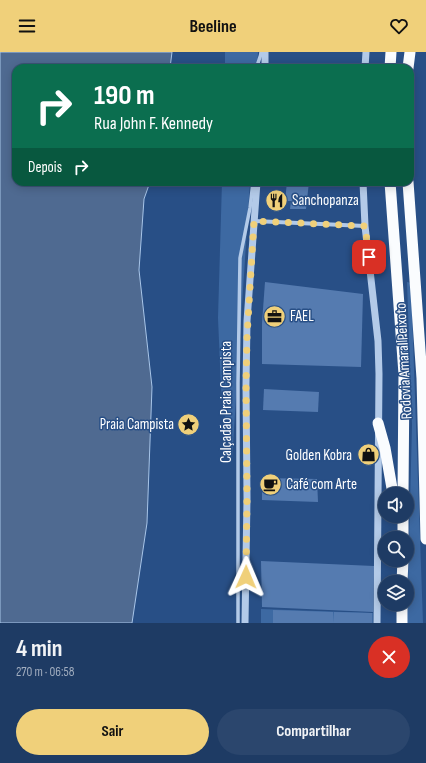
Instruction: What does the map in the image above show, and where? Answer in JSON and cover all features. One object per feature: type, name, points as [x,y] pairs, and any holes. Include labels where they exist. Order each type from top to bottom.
[{"type":"highway","points":[[390,64],[391,52]]},
{"type":"highway","points":[[408,64],[410,52]]},
{"type":"highway","name":"Rodovia Amaral Peixoto","points":[[390,186],[404,374],[403,487]]},
{"type":"highway","name":"Rodovia Amaral Peixoto","points":[[408,186],[422,378],[426,539]]},
{"type":"highway","points":[[378,423],[385,448],[393,487]]},
{"type":"highway","points":[[402,611],[402,623]]},
{"type":"street","points":[[257,64],[261,57],[261,52]]},
{"type":"street","points":[[265,52],[265,64]]},
{"type":"street","points":[[365,64],[366,52]]},
{"type":"street","name":"Calçadão Praia Campista","points":[[238,623],[238,382],[240,258],[253,186]]},
{"type":"street","points":[[245,623],[247,337],[257,186]]},
{"type":"street","points":[[363,186],[365,226],[378,341],[377,623]]},
{"type":"street","points":[[254,221],[365,226]]},
{"type":"shaded area","points":[[0,52],[172,52],[170,64],[12,64],[12,186],[149,186],[144,199],[139,270],[152,387],[147,523],[132,623],[0,623]]},
{"type":"shaded area","points":[[225,52],[258,52],[257,64],[225,64]]},
{"type":"shaded area","points":[[222,186],[250,186],[232,460],[221,388],[218,318]]},
{"type":"shaded area","points":[[407,282],[411,283],[423,623],[407,623],[407,611],[414,611],[414,575],[408,575],[408,567],[414,567],[414,531],[409,531],[410,523],[414,523],[414,487],[410,487],[412,425]]},
{"type":"shaded area","points":[[261,609],[373,613],[373,623],[261,623]]},
{"type":"building","points":[[287,186],[309,186],[306,209],[290,209],[291,201],[285,201]]},
{"type":"building","points":[[265,282],[363,294],[361,367],[262,364],[262,323]]},
{"type":"building","points":[[264,389],[319,392],[318,412],[263,410]]},
{"type":"building","points":[[262,478],[317,479],[318,502],[262,500]]},
{"type":"building","points":[[261,561],[374,566],[373,612],[262,607]]},
{"type":"building","points":[[273,610],[333,612],[333,623],[273,623]]},
{"type":"building","points":[[334,612],[372,613],[372,623],[333,623]]},
{"type":"place","name":"Sanchopanza","points":[[277,200]]},
{"type":"place","name":"FAEL","points":[[274,316]]},
{"type":"place","name":"Praia Campista","points":[[189,424]]},
{"type":"place","name":"Golden Kobra","points":[[368,455]]},
{"type":"place","name":"Café com Arte","points":[[271,484]]},
{"type":"route","points":[[246,577],[247,321],[254,221],[365,226],[369,257]]}]
